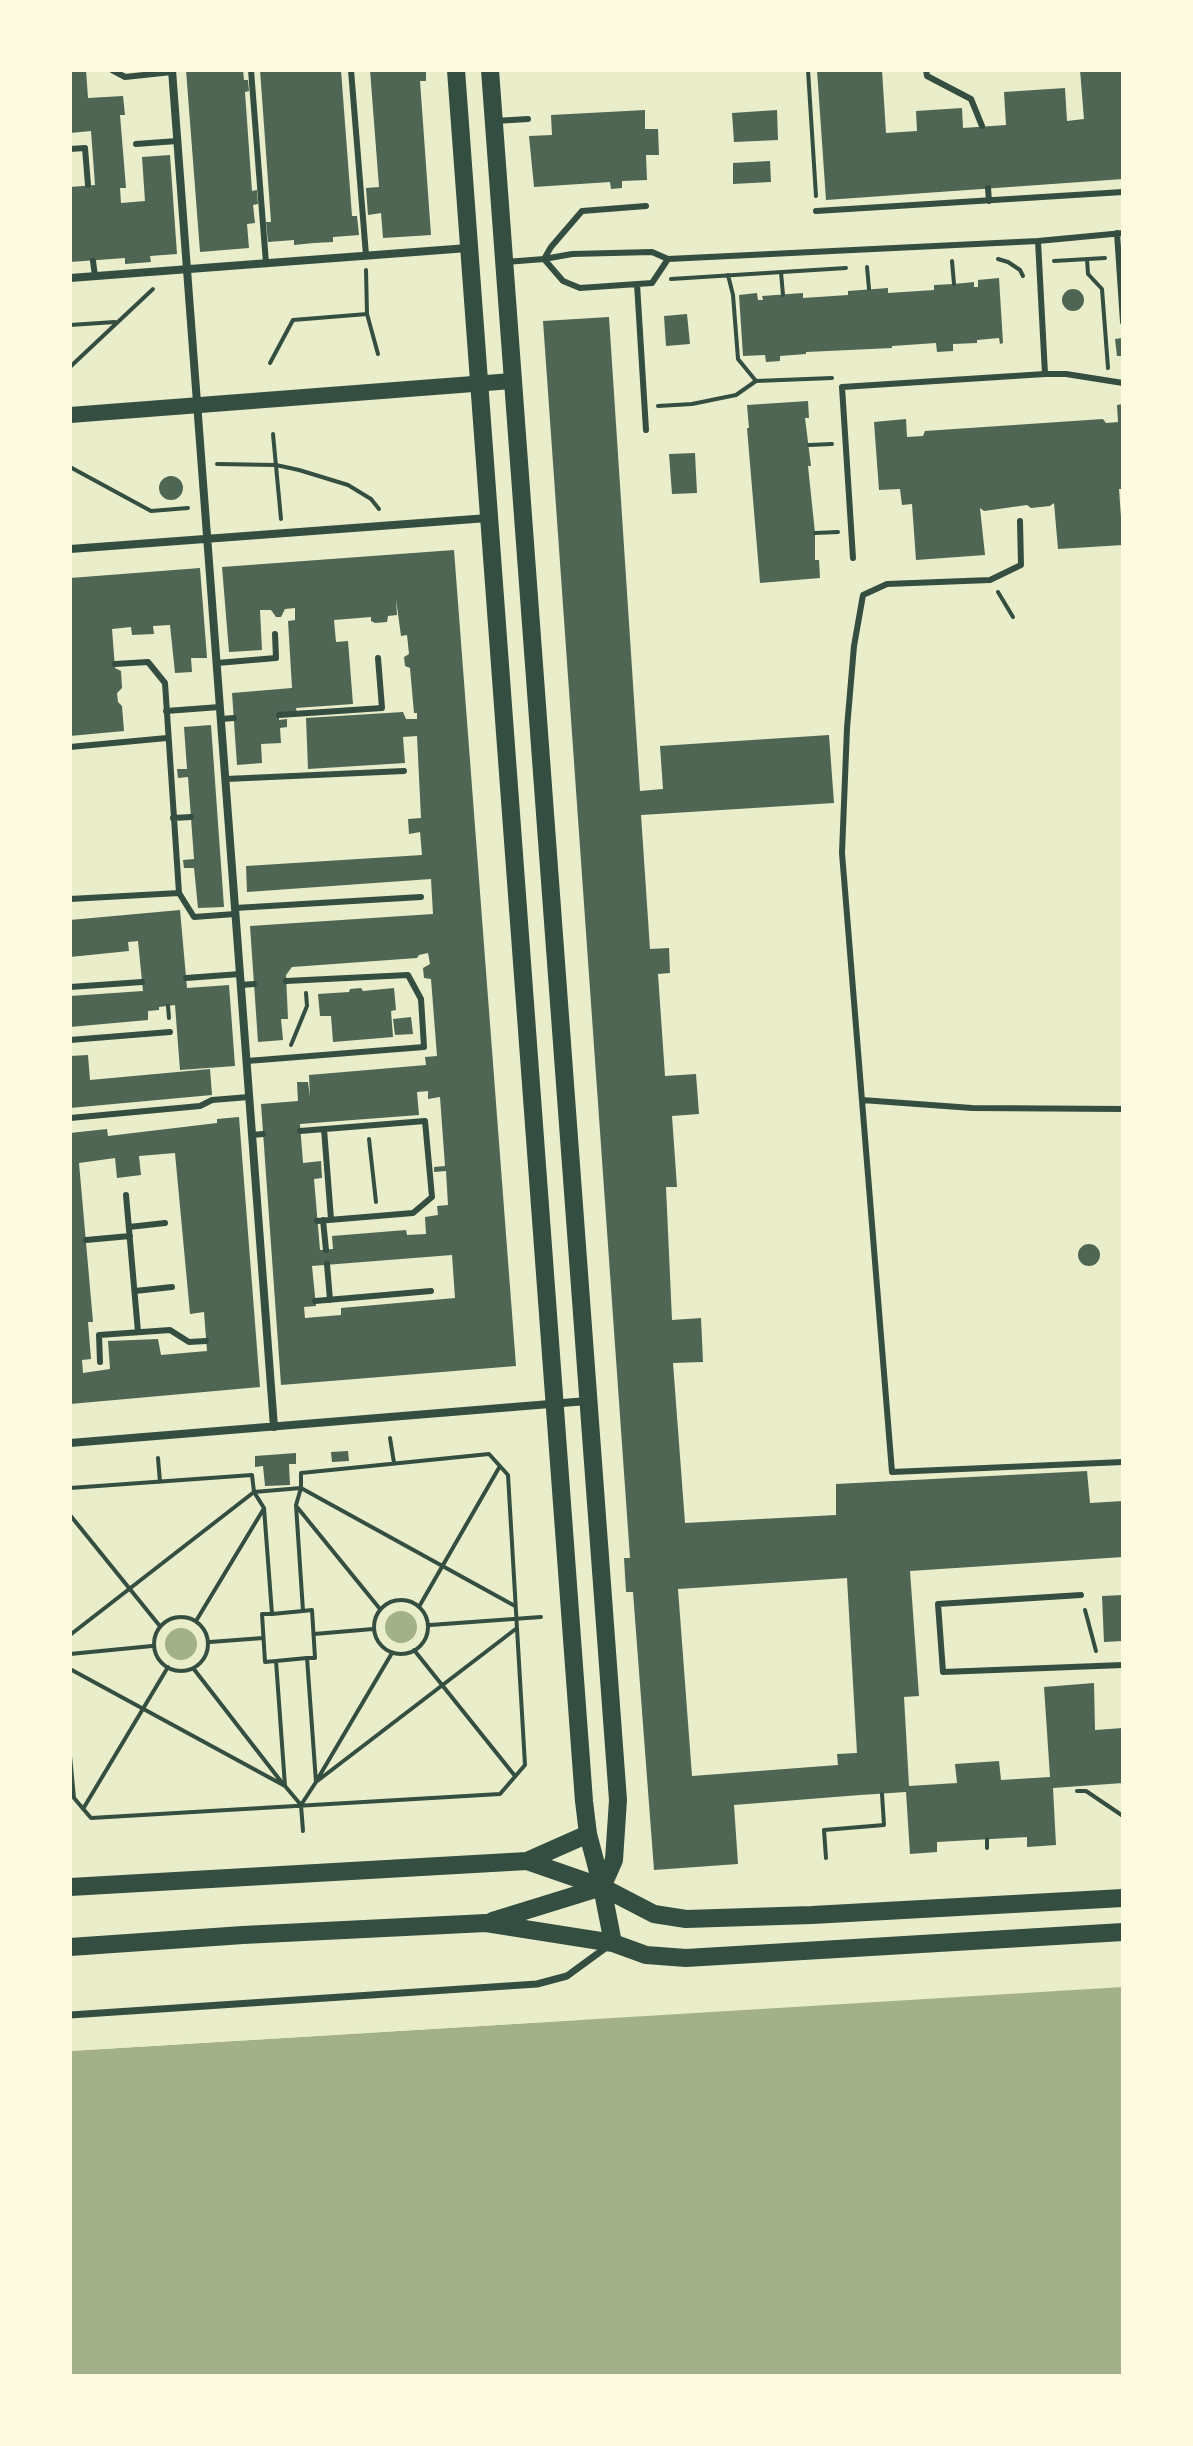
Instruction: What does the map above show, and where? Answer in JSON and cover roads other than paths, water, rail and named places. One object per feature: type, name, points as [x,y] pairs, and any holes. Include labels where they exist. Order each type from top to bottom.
[{"type":"main road","points":[[456,70],[588,1834],[613,1943]]},
{"type":"main road","points":[[486,1923],[602,1887],[614,1860],[618,1800],[490,70]]},
{"type":"main road","points":[[70,415],[512,381]]},
{"type":"main road","points":[[70,1887],[527,1861],[588,1834]]},
{"type":"main road","points":[[527,1861],[602,1887],[654,1914],[686,1919],[1123,1898]]},
{"type":"main road","points":[[70,1947],[486,1923],[613,1943],[646,1955],[686,1958],[1123,1932]]},
{"type":"street","points":[[172,71],[274,1427]]},
{"type":"street","points":[[70,278],[469,248]]},
{"type":"street","points":[[70,549],[490,518]]},
{"type":"street","points":[[70,1443],[588,1401]]},
{"type":"street","points":[[70,2015],[537,1984],[567,1976],[613,1943]]},
{"type":"lane","points":[[112,70],[125,77],[172,71]]},
{"type":"lane","points":[[251,70],[266,263]]},
{"type":"lane","points":[[351,70],[366,255]]},
{"type":"lane","points":[[926,70],[927,76],[971,99],[982,126]]},
{"type":"lane","points":[[493,121],[528,119]]},
{"type":"lane","points":[[136,144],[177,141]]},
{"type":"lane","points":[[70,149],[85,148],[88,185]]},
{"type":"lane","points":[[988,188],[989,201]]},
{"type":"lane","points":[[816,211],[1123,192]]},
{"type":"lane","points":[[544,259],[582,211],[646,206]]},
{"type":"lane","points":[[503,262],[572,254],[652,252],[668,259],[1038,241],[1120,233],[1118,257],[1123,322]]},
{"type":"lane","points":[[1038,241],[1045,374]]},
{"type":"lane","points":[[544,259],[563,281],[580,288],[652,283],[668,259]]},
{"type":"lane","points":[[93,261],[95,276]]},
{"type":"lane","points":[[637,284],[646,430]]},
{"type":"lane","points":[[853,558],[842,387],[1045,374],[1066,374],[1123,383]]},
{"type":"lane","points":[[1020,521],[1021,565],[990,580],[887,584],[863,595],[854,646],[842,853],[892,1472],[1123,1462]]},
{"type":"lane","points":[[217,663],[276,658],[275,634]]},
{"type":"lane","points":[[279,715],[382,708],[378,658]]},
{"type":"lane","points":[[115,664],[148,662],[165,683],[179,893],[194,917],[421,897]]},
{"type":"lane","points":[[166,711],[220,707]]},
{"type":"lane","points":[[221,719],[234,718]]},
{"type":"lane","points":[[70,747],[167,738]]},
{"type":"lane","points":[[226,779],[404,771]]},
{"type":"lane","points":[[218,816],[228,816]]},
{"type":"lane","points":[[173,818],[191,817]]},
{"type":"lane","points":[[70,899],[179,893]]},
{"type":"lane","points":[[186,978],[240,974]]},
{"type":"lane","points":[[247,1061],[424,1047],[421,999],[408,975],[286,981]]},
{"type":"lane","points":[[70,987],[142,982]]},
{"type":"lane","points":[[241,985],[254,984]]},
{"type":"lane","points":[[70,1040],[170,1032]]},
{"type":"lane","points":[[70,1118],[200,1106],[212,1100],[249,1097]]},
{"type":"lane","points":[[862,1100],[972,1108],[1123,1109]]},
{"type":"lane","points":[[300,1131],[425,1121],[432,1197],[413,1213],[324,1220]]},
{"type":"lane","points":[[324,1129],[326,1250]]},
{"type":"lane","points":[[252,1135],[263,1134]]},
{"type":"lane","points":[[126,1195],[138,1332]]},
{"type":"lane","points":[[129,1227],[165,1223]]},
{"type":"lane","points":[[259,1224],[269,1223]]},
{"type":"lane","points":[[86,1240],[130,1236]]},
{"type":"lane","points":[[327,1264],[330,1300]]},
{"type":"lane","points":[[135,1291],[172,1287]]},
{"type":"lane","points":[[315,1301],[431,1291]]},
{"type":"lane","points":[[265,1305],[275,1304]]},
{"type":"lane","points":[[100,1362],[99,1335],[170,1330],[189,1342],[206,1341]]},
{"type":"lane","points":[[257,1338],[267,1338]]},
{"type":"lane","points":[[1081,1595],[938,1604],[943,1672],[1123,1665]]}]
